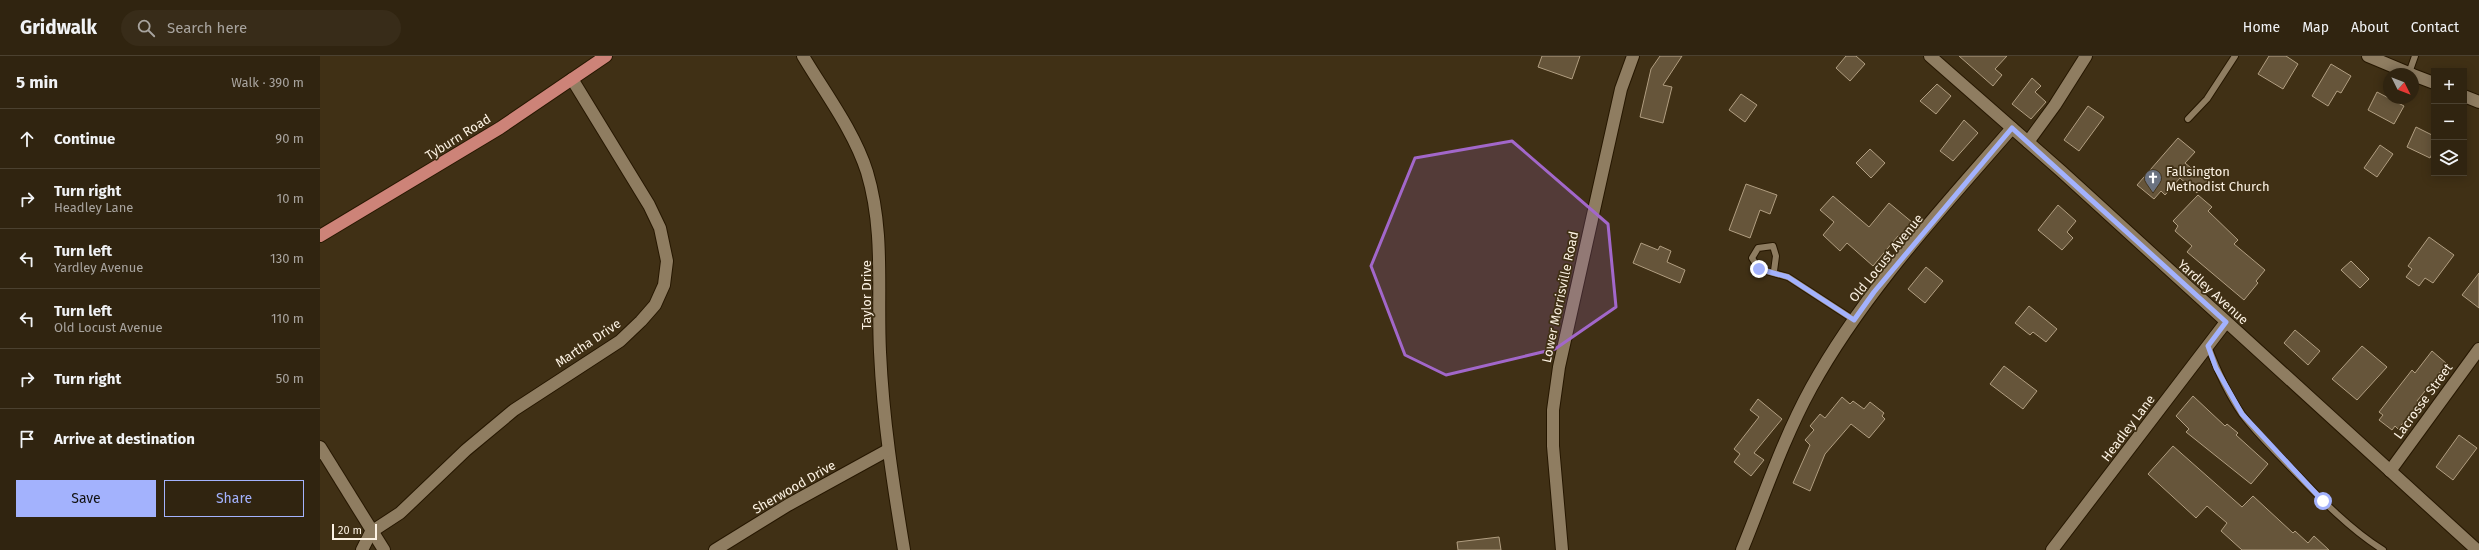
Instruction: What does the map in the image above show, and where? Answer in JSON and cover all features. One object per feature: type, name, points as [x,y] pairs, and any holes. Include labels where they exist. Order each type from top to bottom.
[{"type":"main road","name":"Tyburn Road","points":[[320,236],[500,128],[606,56]]},
{"type":"street","name":"Taylor Drive","points":[[803,56],[859,151],[872,190],[880,239],[880,350],[888,450],[904,550]]},
{"type":"street","name":"Lower Morrisville Road","points":[[1562,550],[1553,446],[1553,410],[1559,367],[1619,96],[1633,56]]},
{"type":"street","name":"Yardley Avenue","points":[[1930,56],[2028,142],[2477,550]]},
{"type":"street","points":[[2028,142],[2055,105],[2086,56]]},
{"type":"street","points":[[2368,56],[2397,68]]},
{"type":"street","points":[[2419,77],[2431,82]]},
{"type":"street","name":"Martha Drive","points":[[371,532],[400,513],[466,450],[514,410],[620,341],[642,322],[655,305],[664,284],[667,261],[660,228],[648,205],[572,79]]},
{"type":"street","points":[[2467,97],[2479,102]]},
{"type":"street","name":"Old Locust Avenue","points":[[1742,550],[1776,466],[1810,389],[1854,320],[1879,285],[2012,128]]},
{"type":"street","name":"Headley Lane","points":[[2052,550],[2226,322]]},
{"type":"street","name":"Lacrosse Street","points":[[2390,470],[2479,349]]},
{"type":"street","points":[[320,447],[371,532],[384,550]]},
{"type":"street","name":"Sherwood Drive","points":[[715,550],[788,505],[888,450]]},
{"type":"street","points":[[362,550],[371,532]]},
{"type":"lane","points":[[2188,119],[2207,98],[2235,56]]},
{"type":"lane","points":[[2412,68],[2415,56]]},
{"type":"lane","points":[[1774,271],[1776,256],[1773,246],[1758,248],[1752,258],[1759,269],[1774,271],[1788,277],[1854,320]]},
{"type":"lane","points":[[2208,346],[2226,386],[2242,414],[2252,426],[2323,501],[2358,532],[2383,550]]},
{"type":"highlighted area","points":[[1512,141],[1608,224],[1616,307],[1555,349],[1446,375],[1405,355],[1371,266],[1415,158]]},
{"type":"building","points":[[1542,56],[1580,56],[1572,79],[1538,67]]},
{"type":"building","points":[[1660,56],[1682,56],[1663,85],[1672,87],[1663,123],[1640,117],[1651,69]]},
{"type":"building","points":[[1846,56],[1856,56],[1865,64],[1850,81],[1836,68]]},
{"type":"building","points":[[1959,56],[2007,56],[1995,69],[2002,75],[1993,86]]},
{"type":"building","points":[[2269,56],[2286,56],[2298,64],[2283,89],[2258,74]]},
{"type":"building","points":[[2331,64],[2351,76],[2341,93],[2337,91],[2328,106],[2312,96]]},
{"type":"building","points":[[2032,78],[2041,86],[2035,92],[2046,102],[2031,119],[2012,104]]},
{"type":"building","points":[[1937,84],[1951,96],[1936,114],[1920,101]]},
{"type":"building","points":[[2377,92],[2383,95],[2383,104],[2400,104],[2404,106],[2394,124],[2368,110]]},
{"type":"building","points":[[1741,94],[1757,105],[1745,122],[1729,110]]},
{"type":"building","points":[[2088,106],[2104,117],[2079,151],[2064,140]]},
{"type":"building","points":[[1964,120],[1978,133],[1953,161],[1940,151]]},
{"type":"building","points":[[2416,127],[2431,134],[2430,158],[2407,147]]},
{"type":"building","points":[[2178,138],[2195,152],[2185,163],[2208,182],[2197,193],[2180,178],[2165,195],[2161,191],[2154,199],[2137,185]]},
{"type":"building","points":[[2380,145],[2393,154],[2377,177],[2364,168]]},
{"type":"building","points":[[1870,149],[1885,163],[1871,178],[1856,163]]},
{"type":"building","points":[[1746,184],[1777,195],[1770,214],[1760,210],[1750,238],[1729,230]]},
{"type":"building","points":[[2198,195],[2212,207],[2208,211],[2238,240],[2234,244],[2265,270],[2256,281],[2258,283],[2244,300],[2187,252],[2192,246],[2175,231],[2178,226],[2173,221]]},
{"type":"building","points":[[1833,196],[1869,227],[1889,203],[1913,223],[1901,238],[1898,236],[1873,266],[1847,243],[1840,251],[1823,235],[1834,222],[1820,210]]},
{"type":"building","points":[[2058,205],[2076,221],[2067,232],[2073,238],[2062,250],[2038,230]]},
{"type":"building","points":[[2429,237],[2454,255],[2433,283],[2425,278],[2419,286],[2406,277],[2412,269],[2408,266]]},
{"type":"building","points":[[1641,243],[1658,250],[1660,246],[1671,251],[1667,262],[1685,270],[1680,283],[1633,263]]},
{"type":"building","points":[[2351,261],[2369,279],[2360,288],[2341,270]]},
{"type":"building","points":[[1926,267],[1943,281],[1925,303],[1908,289]]},
{"type":"building","points":[[2479,273],[2479,308],[2462,295]]},
{"type":"building","points":[[2029,306],[2057,329],[2046,342],[2033,332],[2030,335],[2015,323]]},
{"type":"building","points":[[2295,330],[2320,351],[2308,365],[2284,343]]},
{"type":"building","points":[[2362,346],[2387,367],[2357,400],[2332,379]]},
{"type":"building","points":[[2432,351],[2447,364],[2417,401],[2419,403],[2398,429],[2395,426],[2392,430],[2379,420],[2383,415],[2379,412],[2412,370],[2415,373]]},
{"type":"building","points":[[2004,366],[2037,391],[2023,409],[1990,384]]},
{"type":"building","points":[[2193,396],[2225,426],[2227,424],[2238,433],[2236,435],[2268,464],[2251,484],[2186,432],[2189,429],[2176,416]]},
{"type":"building","points":[[1842,397],[1850,404],[1853,401],[1864,409],[1870,402],[1884,413],[1882,416],[1885,419],[1869,438],[1851,424],[1825,454],[1810,491],[1793,483],[1810,445],[1805,440],[1814,430],[1810,426],[1820,414],[1825,418]]},
{"type":"building","points":[[1758,399],[1782,419],[1754,453],[1764,460],[1751,476],[1734,462],[1740,454],[1734,449],[1759,417],[1750,410]]},
{"type":"building","points":[[2459,435],[2477,448],[2453,480],[2436,467]]},
{"type":"building","points":[[2173,446],[2242,507],[2253,496],[2293,533],[2295,531],[2308,543],[2314,536],[2329,550],[2242,550],[2221,531],[2227,523],[2207,506],[2196,518],[2148,474]]},
{"type":"building","points":[[1499,537],[1501,550],[1458,550],[1457,542]]},
{"type":"place","name":"Fallsington Methodist Church","points":[[2153,193]]},
{"type":"route","points":[[1759,269],[1774,271],[1788,277],[1854,320],[1874,292],[2012,128],[2226,322],[2208,346],[2216,368],[2242,414],[2280,457],[2323,501]]}]
